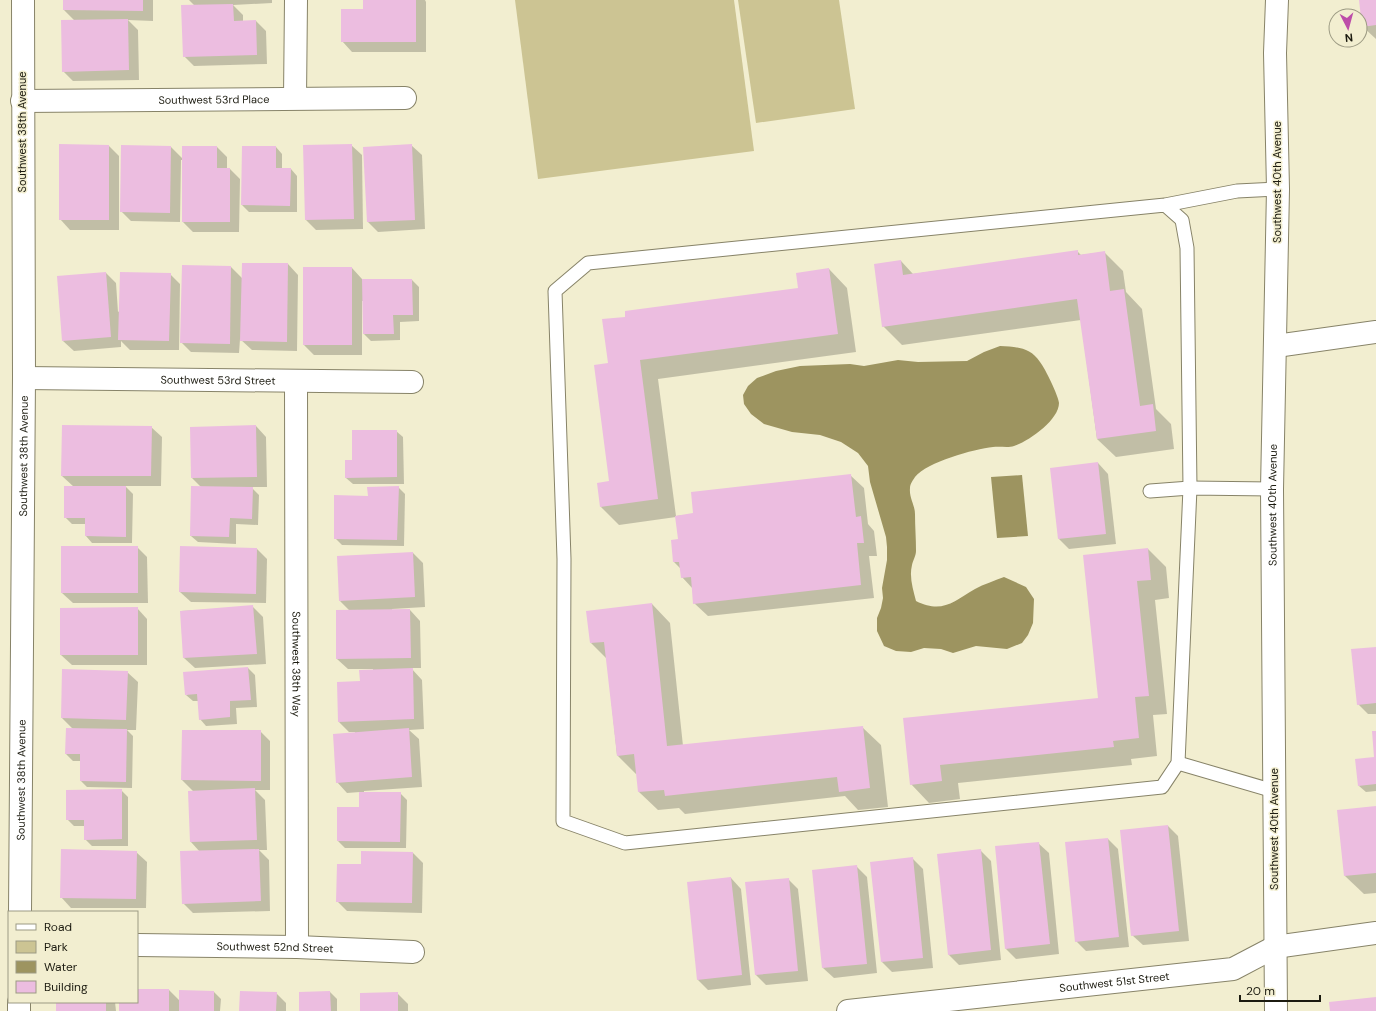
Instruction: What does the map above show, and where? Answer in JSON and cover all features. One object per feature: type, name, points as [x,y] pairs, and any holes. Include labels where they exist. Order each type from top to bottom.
[{"type":"street","name":"Southwest 38th Avenue","points":[[20,911],[24,378],[22,0]]},
{"type":"street","points":[[295,98],[296,0]]},
{"type":"street","name":"Southwest 40th Avenue","points":[[1276,1011],[1272,489],[1278,189],[1275,53],[1277,0]]},
{"type":"street","name":"Southwest 53rd Place","points":[[22,101],[405,98]]},
{"type":"street","points":[[1276,346],[1376,332]]},
{"type":"street","name":"Southwest 53rd Street","points":[[24,378],[412,382]]},
{"type":"street","name":"Southwest 38th Way","points":[[296,381],[297,947]]},
{"type":"street","name":"Southwest 51st Street","points":[[848,1011],[1233,968],[1275,947],[1376,933]]},
{"type":"street","name":"Southwest 52nd Street","points":[[138,945],[297,947],[413,952]]},
{"type":"lane","points":[[1165,204],[1182,220],[1187,248],[1190,488],[1178,762],[1162,787],[625,843],[563,821],[564,559],[555,291],[588,263],[1165,204],[1237,191],[1278,189]]},
{"type":"lane","points":[[1150,491],[1190,488],[1272,489]]},
{"type":"lane","points":[[1178,762],[1274,791]]},
{"type":"green space","points":[[515,0],[734,0],[754,151],[538,179]]},
{"type":"green space","points":[[738,0],[839,0],[855,109],[756,123]]},
{"type":"water","points":[[1000,346],[1023,349],[1032,353],[1036,357],[1045,370],[1054,389],[1059,403],[1058,410],[1049,423],[1027,440],[1012,447],[985,448],[963,453],[930,466],[921,471],[915,477],[910,488],[910,495],[915,511],[916,546],[916,555],[912,563],[911,578],[916,601],[925,605],[940,606],[954,602],[978,587],[1004,577],[1026,587],[1034,599],[1033,623],[1028,635],[1022,643],[1007,649],[976,646],[953,653],[941,649],[924,648],[911,652],[896,651],[884,646],[877,631],[877,618],[883,598],[882,588],[887,560],[887,547],[886,537],[870,482],[868,466],[858,453],[841,442],[820,435],[792,432],[764,424],[751,414],[744,404],[743,395],[748,386],[757,378],[776,371],[800,366],[850,364],[864,366],[898,360],[918,362],[967,361]]},
{"type":"water","points":[[1022,475],[1028,536],[997,538],[991,477]]},
{"type":"building","points":[[63,0],[143,0],[143,11],[63,10]]},
{"type":"building","points":[[363,0],[416,0],[416,42],[341,42],[341,9],[363,9]]},
{"type":"building","points":[[1359,0],[1376,0],[1376,25],[1368,26],[1368,8],[1360,8]]},
{"type":"building","points":[[233,4],[234,21],[256,20],[257,55],[183,57],[181,5]]},
{"type":"building","points":[[128,19],[129,70],[62,72],[61,20]]},
{"type":"building","points":[[59,144],[109,145],[109,220],[59,220]]},
{"type":"building","points":[[352,144],[354,219],[305,220],[303,145]]},
{"type":"building","points":[[412,144],[415,220],[367,222],[363,147]]},
{"type":"building","points":[[121,145],[171,146],[170,213],[120,212]]},
{"type":"building","points":[[182,146],[217,146],[217,168],[230,168],[230,222],[182,222]]},
{"type":"building","points":[[242,146],[276,146],[276,168],[291,168],[290,206],[241,205]]},
{"type":"building","points":[[1078,250],[1078,255],[1105,251],[1110,291],[1124,289],[1140,406],[1153,404],[1156,431],[1097,439],[1077,299],[882,327],[874,264],[901,260],[903,275]]},
{"type":"building","points":[[242,263],[288,263],[287,342],[240,341]]},
{"type":"building","points":[[182,265],[231,266],[230,344],[180,343]]},
{"type":"building","points":[[303,267],[352,267],[352,345],[303,345]]},
{"type":"building","points":[[829,268],[838,334],[640,360],[658,499],[600,507],[597,483],[609,481],[594,365],[608,363],[602,319],[625,317],[625,311],[798,288],[796,273]]},
{"type":"building","points":[[106,272],[111,337],[62,341],[57,276]]},
{"type":"building","points":[[120,272],[171,273],[169,341],[118,340]]},
{"type":"building","points":[[362,279],[412,279],[413,315],[393,315],[394,334],[363,334]]},
{"type":"building","points":[[62,425],[152,426],[151,476],[61,476]]},
{"type":"building","points":[[256,425],[257,477],[191,478],[190,427]]},
{"type":"building","points":[[352,430],[397,430],[397,477],[345,478],[345,460],[352,460]]},
{"type":"building","points":[[1098,462],[1106,534],[1058,539],[1050,468]]},
{"type":"building","points":[[851,474],[856,517],[861,516],[864,543],[857,543],[861,585],[693,604],[691,577],[681,578],[679,562],[673,562],[671,540],[678,539],[675,516],[693,513],[691,492]]},
{"type":"building","points":[[64,486],[126,486],[126,537],[85,536],[85,518],[64,518]]},
{"type":"building","points":[[191,486],[253,487],[252,519],[230,518],[229,537],[190,536]]},
{"type":"building","points":[[399,486],[397,540],[334,539],[334,495],[368,496],[367,487]]},
{"type":"building","points":[[61,546],[138,546],[138,593],[61,593]]},
{"type":"building","points":[[180,546],[257,548],[256,594],[179,592]]},
{"type":"building","points":[[1148,548],[1151,580],[1137,581],[1149,696],[1135,697],[1139,738],[1113,741],[1114,747],[940,765],[942,781],[910,785],[903,718],[1098,698],[1083,555]]},
{"type":"building","points":[[413,552],[415,597],[339,601],[337,556]]},
{"type":"building","points":[[652,603],[667,746],[863,726],[870,788],[839,792],[837,777],[665,796],[664,790],[638,792],[634,754],[617,756],[604,642],[590,643],[586,611]]},
{"type":"building","points":[[253,605],[257,654],[183,658],[180,611]]},
{"type":"building","points":[[138,607],[138,655],[60,655],[60,608]]},
{"type":"building","points":[[410,609],[411,658],[336,659],[336,610]]},
{"type":"building","points":[[1376,647],[1376,703],[1357,705],[1351,649]]},
{"type":"building","points":[[248,667],[251,700],[230,701],[230,717],[199,720],[197,694],[185,695],[183,672]]},
{"type":"building","points":[[413,668],[414,719],[338,722],[337,682],[360,681],[359,670]]},
{"type":"building","points":[[62,669],[128,671],[126,720],[61,718]]},
{"type":"building","points":[[66,728],[127,729],[126,782],[80,781],[80,754],[65,754]]},
{"type":"building","points":[[409,728],[412,777],[336,783],[333,734]]},
{"type":"building","points":[[182,730],[261,730],[261,781],[181,780]]},
{"type":"building","points":[[1372,731],[1376,731],[1376,784],[1358,786],[1355,759],[1374,757]]},
{"type":"building","points":[[255,788],[257,840],[190,842],[188,791]]},
{"type":"building","points":[[122,789],[122,839],[84,840],[84,820],[66,820],[66,790]]},
{"type":"building","points":[[359,792],[401,792],[400,842],[337,841],[337,807],[359,807]]},
{"type":"building","points":[[1376,806],[1376,873],[1344,876],[1337,810]]},
{"type":"building","points":[[1168,825],[1179,931],[1131,936],[1120,830]]},
{"type":"building","points":[[1108,838],[1119,937],[1075,942],[1065,842]]},
{"type":"building","points":[[1039,842],[1050,944],[1005,949],[995,846]]},
{"type":"building","points":[[61,849],[137,851],[136,899],[60,898]]},
{"type":"building","points":[[259,849],[261,901],[182,904],[180,851]]},
{"type":"building","points":[[981,849],[991,950],[948,955],[937,854]]},
{"type":"building","points":[[361,851],[413,852],[412,903],[336,902],[337,864],[361,864]]},
{"type":"building","points":[[913,857],[923,958],[881,962],[870,862]]},
{"type":"building","points":[[857,865],[867,964],[822,968],[812,870]]},
{"type":"building","points":[[731,877],[742,975],[697,980],[687,882]]},
{"type":"building","points":[[789,878],[798,971],[755,975],[745,882]]},
{"type":"building","points":[[138,989],[169,989],[169,1011],[119,1011],[119,1003],[138,1003]]},
{"type":"building","points":[[179,990],[214,991],[214,1011],[179,1011]]},
{"type":"building","points":[[240,991],[277,992],[276,1011],[239,1011]]},
{"type":"building","points":[[330,991],[331,1011],[299,1011],[299,992]]},
{"type":"building","points":[[398,992],[398,1011],[360,1011],[360,993]]},
{"type":"building","points":[[1376,997],[1376,1011],[1330,1011],[1329,1002]]},
{"type":"building","points":[[56,1003],[106,1003],[106,1011],[56,1011]]}]
